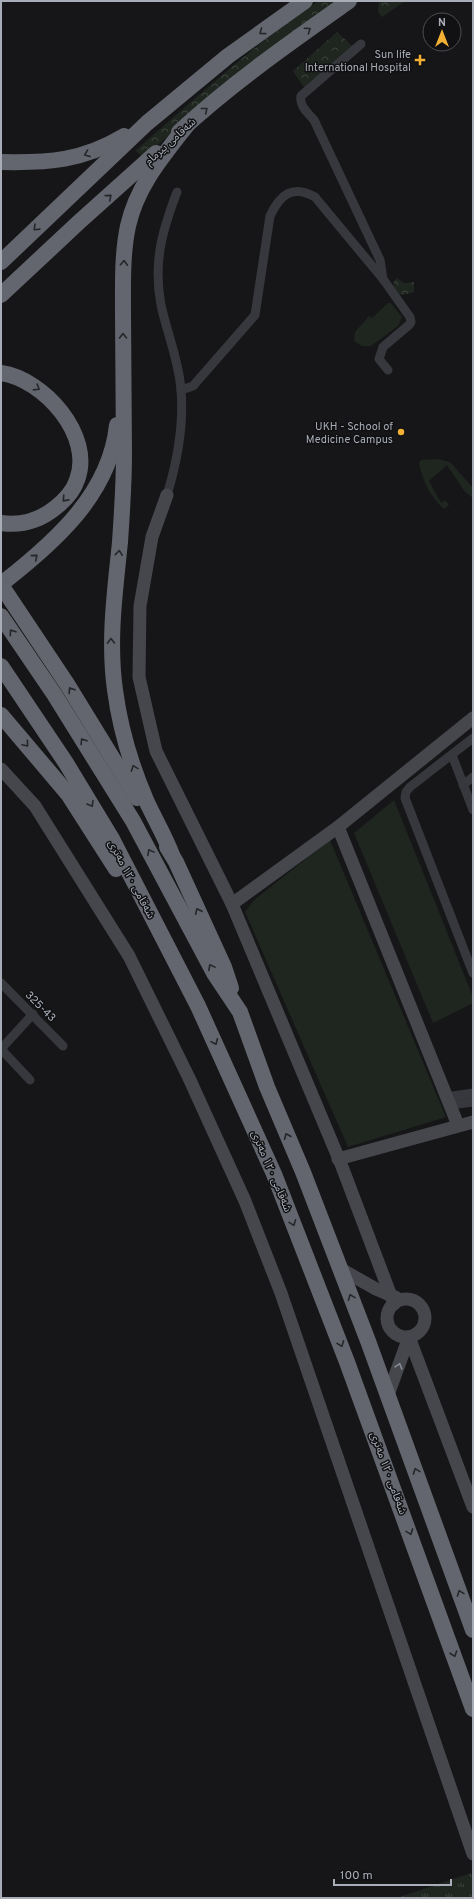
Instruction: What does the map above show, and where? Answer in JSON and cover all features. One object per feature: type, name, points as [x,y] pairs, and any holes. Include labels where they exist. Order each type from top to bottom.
[{"type":"highway","points":[[6,257],[147,123],[228,56],[305,1]]},
{"type":"highway","name":"شەقامی پیرمام","points":[[1,295],[26,270],[114,192],[186,125],[299,36],[349,1]]},
{"type":"highway","points":[[1,162],[54,161],[81,156],[109,145],[147,123]]},
{"type":"highway","points":[[186,125],[151,172],[139,192],[128,226],[125,246],[123,302],[124,456],[120,541],[111,634],[115,691],[129,755],[147,802],[165,837],[224,967],[267,1088],[303,1172],[388,1395],[473,1630]]},
{"type":"highway","points":[[123,371],[116,431],[108,464],[99,482],[70,524],[5,588],[75,697],[172,855]]},
{"type":"highway","points":[[1,373],[23,380],[40,389],[60,411],[73,433],[78,446],[80,470],[77,481],[64,501],[41,519],[28,523],[1,523]]},
{"type":"highway","points":[[1,616],[54,694],[133,821],[214,973],[240,1012]]},
{"type":"highway","name":"شەقامی ١٢٠ مەتری","points":[[1,666],[76,780],[112,839],[198,1006],[285,1203],[347,1362],[473,1709]]},
{"type":"highway","points":[[1,679],[76,780]]},
{"type":"highway","points":[[1,715],[59,782],[84,817],[198,1006]]},
{"type":"street","points":[[361,44],[301,96],[300,100],[302,105],[314,120],[380,260],[383,279]]},
{"type":"street","points":[[181,390],[193,386],[255,315],[270,216],[276,204],[284,196],[294,191],[305,191],[315,197],[383,279],[410,317],[411,322],[383,347],[379,359],[388,370]]},
{"type":"street","points":[[177,192],[163,228],[158,260],[158,278],[161,306],[172,343],[181,390],[180,430],[177,454],[167,495],[152,537],[140,606],[139,677],[156,751],[232,904],[396,1300]]},
{"type":"street","points":[[232,904],[338,827],[473,718]]},
{"type":"street","points":[[473,738],[408,789],[405,798],[473,973]]},
{"type":"street","points":[[452,755],[473,810]]},
{"type":"street","points":[[1,769],[35,806],[130,956],[189,1078],[245,1201],[281,1293],[473,1854]]},
{"type":"street","points":[[463,785],[473,777]]},
{"type":"street","points":[[338,827],[458,1125]]},
{"type":"street","name":"325-43","points":[[1,983],[63,1046]]},
{"type":"street","points":[[30,1080],[1,1049],[33,1014]]},
{"type":"street","points":[[448,1101],[470,1098]]},
{"type":"street","points":[[338,1159],[473,1122]]},
{"type":"street","points":[[340,1268],[396,1300],[415,1302],[424,1312],[424,1325],[416,1335],[409,1337],[398,1336],[389,1328],[387,1316],[388,1310],[396,1300]]},
{"type":"street","points":[[388,1395],[409,1337]]},
{"type":"street","points":[[409,1337],[473,1507]]},
{"type":"green space","points":[[318,1],[339,1],[240,73],[144,157],[135,151],[247,54]]},
{"type":"green space","points":[[382,1],[405,1],[382,17],[378,12],[379,3]]},
{"type":"green space","points":[[337,32],[359,52],[307,92],[293,71]]},
{"type":"green space","points":[[397,278],[404,283],[414,282],[414,292],[403,295],[395,293],[393,286],[394,281]]},
{"type":"green space","points":[[388,303],[391,303],[402,317],[398,326],[371,346],[362,346],[354,341],[355,332],[369,316],[372,318]]},
{"type":"green space","points":[[438,459],[450,462],[473,488],[473,498],[465,492],[447,465],[429,481],[441,503],[445,500],[449,505],[444,509],[439,504],[428,488],[419,463],[421,460]]},
{"type":"green space","points":[[394,800],[473,997],[473,1003],[433,1023],[354,833]]},
{"type":"green space","points":[[330,840],[446,1117],[348,1147],[245,912],[254,900]]},
{"type":"green space","points":[[471,1873],[473,1880],[473,1898],[397,1898]]},
{"type":"place","name":"Sun life International Hospital","points":[[420,60]]},
{"type":"place","name":"UKH - School of Medicine Campus","points":[[401,432]]}]
